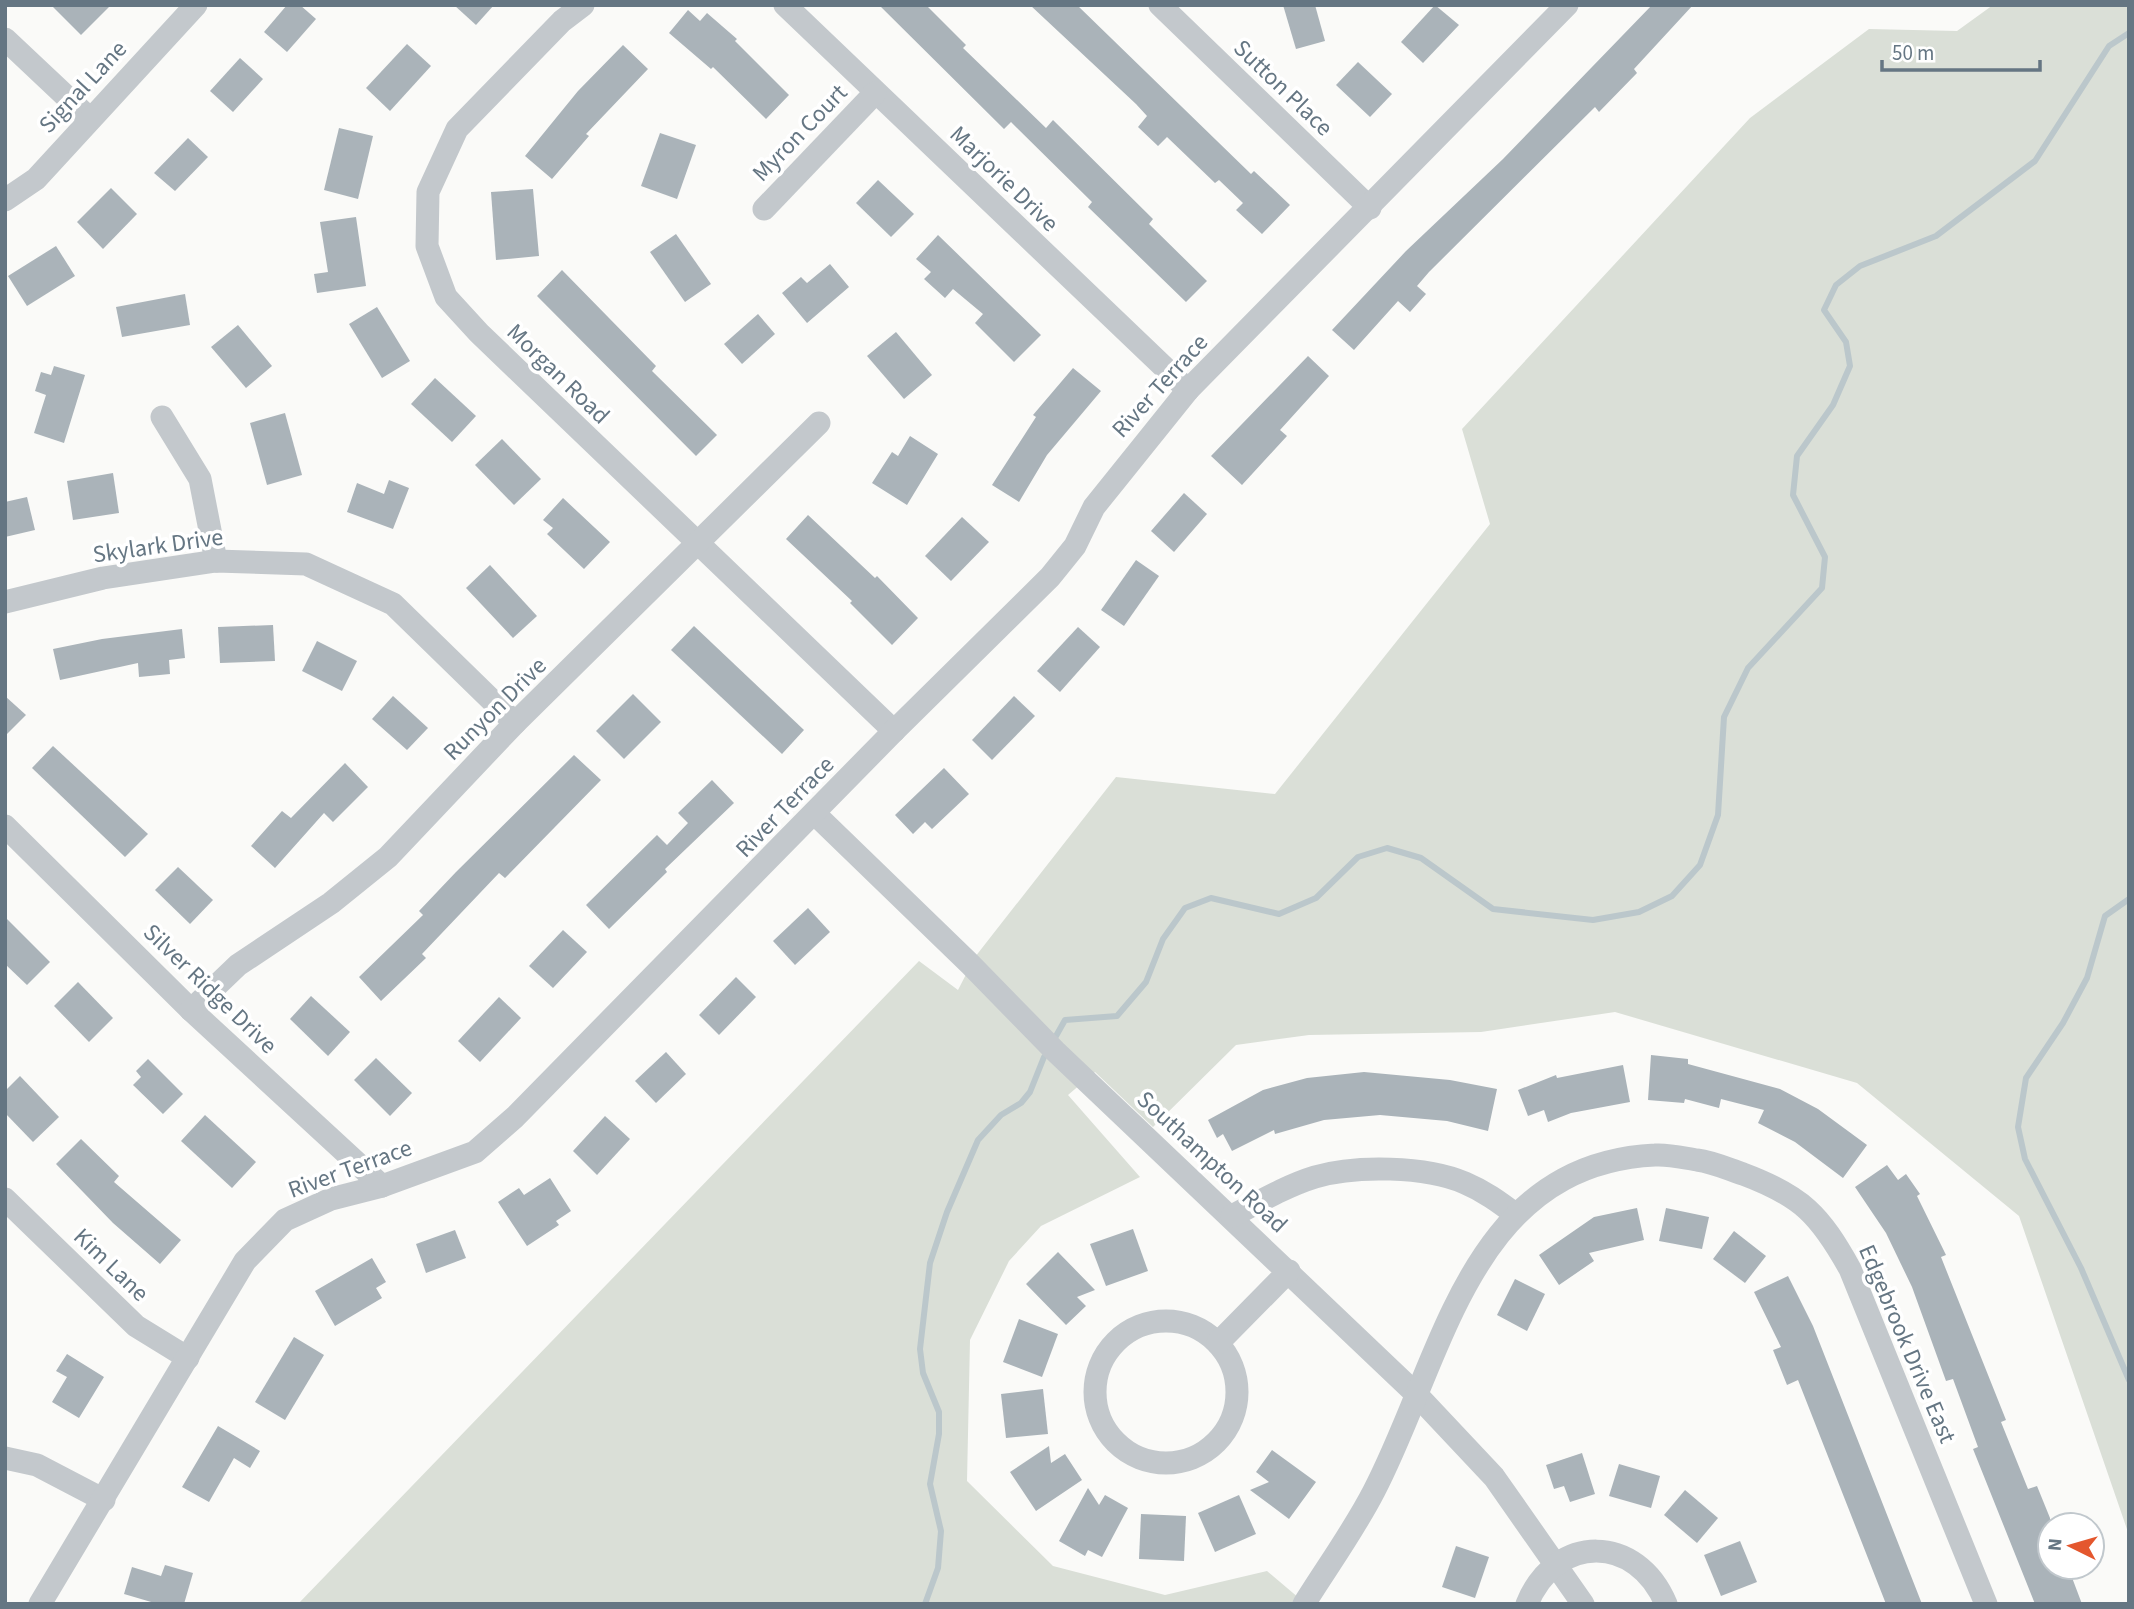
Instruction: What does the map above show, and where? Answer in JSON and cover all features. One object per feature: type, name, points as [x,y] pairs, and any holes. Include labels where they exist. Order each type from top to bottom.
[{"type":"street","name":"Signal Lane","points":[[5,200],[36,179],[89,118],[196,5]]},
{"type":"street","name":"Morgan Road","points":[[583,5],[562,21],[457,128],[428,192],[427,246],[446,297],[479,333],[894,731]]},
{"type":"street","name":"Marjorie Drive","points":[[785,5],[1188,390]]},
{"type":"street","name":"River Terrace","points":[[40,1604],[245,1261],[285,1220],[331,1199],[382,1186],[475,1152],[515,1117],[894,731],[1050,577],[1075,546],[1094,507],[1188,390],[1567,5]]},
{"type":"street","name":"Sutton Place","points":[[1171,9],[1370,208]]},
{"type":"street","points":[[5,39],[89,118]]},
{"type":"street","name":"Myron Court","points":[[764,209],[875,93]]},
{"type":"street","points":[[162,417],[200,479],[216,561]]},
{"type":"street","name":"Runyon Drive","points":[[191,1010],[238,965],[331,903],[388,857],[515,723],[819,423]]},
{"type":"street","name":"Skylark Drive","points":[[5,602],[103,578],[216,561],[306,564],[393,604],[515,723]]},
{"type":"street","name":"Southampton Road","points":[[815,814],[970,964],[1055,1051],[1416,1393],[1494,1477],[1583,1604]]},
{"type":"street","name":"Silver Ridge Drive","points":[[5,826],[191,1010],[382,1186]]},
{"type":"street","name":"Edgebrook Drive East","points":[[1304,1604],[1374,1491],[1439,1337],[1489,1247],[1515,1214],[1551,1185],[1597,1166],[1656,1155],[1707,1161],[1778,1187],[1796,1198],[1828,1229],[1850,1269],[1986,1604]]},
{"type":"street","points":[[1231,1216],[1285,1188],[1315,1177],[1348,1170],[1378,1169],[1437,1175],[1462,1181],[1491,1196],[1515,1214]]},
{"type":"street","name":"Kim Lane","points":[[5,1199],[136,1326],[188,1358]]},
{"type":"street","points":[[1218,1343],[1289,1271]]},
{"type":"street","points":[[1155,1321],[1178,1321],[1200,1329],[1218,1343],[1230,1361],[1237,1382],[1237,1404],[1230,1425],[1217,1443],[1199,1456],[1168,1464],[1136,1458],[1117,1446],[1103,1427],[1095,1394],[1101,1361],[1115,1342],[1133,1328],[1155,1321]]},
{"type":"street","points":[[5,1458],[37,1465],[104,1500]]},
{"type":"street","points":[[1527,1604],[1538,1580],[1556,1563],[1577,1553],[1599,1550],[1622,1555],[1641,1566],[1657,1583],[1666,1604]]},
{"type":"shaded area","points":[[1993,5],[2129,5],[2129,1535],[2019,1216],[1857,1083],[1615,1012],[1481,1032],[1309,1035],[1236,1045],[1153,1127],[1095,1072],[1068,1095],[1140,1177],[1041,1226],[1009,1261],[970,1340],[967,1481],[1053,1566],[1165,1595],[1267,1571],[1306,1604],[298,1604],[919,961],[958,990],[975,957],[1116,777],[1275,794],[1490,524],[1462,429],[1750,118],[1869,29],[1957,31]]},
{"type":"building","points":[[51,5],[111,5],[81,35]]},
{"type":"building","points":[[287,5],[300,5],[316,19],[287,52],[264,32]]},
{"type":"building","points":[[454,5],[494,5],[476,25]]},
{"type":"building","points":[[879,5],[926,5],[966,45],[963,48],[1046,128],[1053,120],[1153,219],[1149,224],[1207,281],[1186,302],[1088,207],[1092,202],[1011,122],[1004,129]]},
{"type":"building","points":[[1030,5],[1077,5],[1251,174],[1254,171],[1290,205],[1262,234],[1236,210],[1243,203],[1219,180],[1215,183],[1167,137],[1158,146],[1138,127],[1147,116]]},
{"type":"building","points":[[1283,5],[1315,5],[1325,41],[1296,49]]},
{"type":"building","points":[[1435,5],[1459,25],[1423,63],[1401,42]]},
{"type":"building","points":[[1652,5],[1693,5],[1634,69],[1637,73],[1599,112],[1595,107],[1429,272],[1417,286],[1426,294],[1410,312],[1398,301],[1354,350],[1332,330],[1406,251],[1503,159]]},
{"type":"building","points":[[688,10],[700,21],[707,13],[737,39],[735,41],[789,95],[766,119],[713,67],[711,69],[669,33]]},
{"type":"building","points":[[407,44],[431,66],[390,111],[366,88]]},
{"type":"building","points":[[623,45],[648,69],[586,134],[589,136],[552,179],[525,156],[578,91]]},
{"type":"building","points":[[240,58],[263,79],[233,112],[210,91]]},
{"type":"building","points":[[1358,62],[1392,94],[1370,117],[1336,85]]},
{"type":"building","points":[[339,128],[373,136],[358,199],[324,190]]},
{"type":"building","points":[[660,133],[696,145],[677,199],[641,186]]},
{"type":"building","points":[[188,138],[208,157],[175,191],[154,173]]},
{"type":"building","points":[[878,180],[914,214],[891,237],[856,203]]},
{"type":"building","points":[[111,188],[137,214],[103,249],[77,222]]},
{"type":"building","points":[[533,189],[539,256],[496,260],[491,192]]},
{"type":"building","points":[[356,217],[366,286],[317,293],[314,274],[328,272],[320,222]]},
{"type":"building","points":[[676,234],[711,284],[685,302],[650,252]]},
{"type":"building","points":[[938,235],[1041,335],[1014,362],[975,323],[983,314],[953,289],[945,298],[924,279],[931,272],[916,259]]},
{"type":"building","points":[[56,246],[75,276],[27,306],[8,276]]},
{"type":"building","points":[[830,264],[849,287],[807,323],[782,293],[801,277],[807,283]]},
{"type":"building","points":[[562,270],[656,366],[652,371],[717,435],[696,456],[537,296]]},
{"type":"building","points":[[185,294],[190,325],[122,337],[116,307]]},
{"type":"building","points":[[377,307],[410,361],[382,378],[349,324]]},
{"type":"building","points":[[758,314],[775,334],[742,364],[724,344]]},
{"type":"building","points":[[238,325],[272,366],[246,388],[211,347]]},
{"type":"building","points":[[896,332],[932,375],[904,399],[867,356]]},
{"type":"building","points":[[1308,356],[1329,376],[1280,430],[1287,436],[1242,485],[1211,456]]},
{"type":"building","points":[[54,366],[85,375],[64,443],[34,433],[46,395],[35,391],[41,372],[51,375]]},
{"type":"building","points":[[1073,368],[1101,391],[1047,455],[1019,502],[992,485],[1036,417],[1033,415]]},
{"type":"building","points":[[435,378],[476,416],[452,442],[411,404]]},
{"type":"building","points":[[285,413],[302,475],[267,485],[250,423]]},
{"type":"building","points":[[910,436],[938,454],[907,505],[872,483],[892,452],[898,456]]},
{"type":"building","points":[[502,439],[541,479],[514,505],[475,465]]},
{"type":"building","points":[[113,473],[119,513],[73,520],[67,481]]},
{"type":"building","points":[[389,480],[409,488],[393,529],[347,512],[357,483],[384,494]]},
{"type":"building","points":[[1184,493],[1207,514],[1174,552],[1151,531]]},
{"type":"building","points":[[27,497],[35,530],[5,537],[5,502]]},
{"type":"building","points":[[563,498],[610,542],[584,569],[547,534],[553,528],[543,520]]},
{"type":"building","points":[[808,515],[875,578],[877,576],[918,618],[892,645],[850,603],[852,601],[786,539]]},
{"type":"building","points":[[962,517],[989,542],[951,581],[925,556]]},
{"type":"building","points":[[1136,560],[1159,576],[1124,626],[1101,610]]},
{"type":"building","points":[[490,565],[537,616],[513,638],[466,588]]},
{"type":"building","points":[[273,625],[275,661],[220,663],[218,627]]},
{"type":"building","points":[[694,626],[804,730],[782,754],[671,650]]},
{"type":"building","points":[[1078,627],[1100,647],[1060,692],[1037,671]]},
{"type":"building","points":[[182,629],[185,658],[169,660],[170,674],[139,677],[138,663],[60,680],[53,649],[102,639]]},
{"type":"building","points":[[317,641],[357,661],[342,691],[302,671]]},
{"type":"building","points":[[633,694],[661,722],[624,759],[596,731]]},
{"type":"building","points":[[5,696],[26,715],[5,736]]},
{"type":"building","points":[[393,696],[428,728],[407,750],[372,719]]},
{"type":"building","points":[[1014,696],[1035,716],[992,760],[972,740]]},
{"type":"building","points":[[53,746],[148,834],[125,857],[32,768]]},
{"type":"building","points":[[574,755],[601,780],[505,878],[499,873],[422,954],[426,958],[381,1001],[359,977],[423,915],[419,911],[456,872]]},
{"type":"building","points":[[345,763],[368,787],[333,822],[324,813],[275,868],[251,846],[282,811],[291,818]]},
{"type":"building","points":[[944,768],[969,794],[932,829],[925,822],[913,834],[895,815]]},
{"type":"building","points":[[712,780],[734,803],[665,869],[667,872],[609,929],[586,905],[657,835],[667,845],[688,823],[678,813]]},
{"type":"building","points":[[178,867],[213,900],[190,924],[155,890]]},
{"type":"building","points":[[808,908],[830,932],[795,965],[773,941]]},
{"type":"building","points":[[5,917],[50,962],[27,985],[5,964]]},
{"type":"building","points":[[563,930],[587,952],[553,988],[529,966]]},
{"type":"building","points":[[736,977],[756,997],[719,1035],[699,1015]]},
{"type":"building","points":[[78,982],[113,1018],[89,1042],[54,1006]]},
{"type":"building","points":[[311,996],[350,1032],[328,1056],[290,1019]]},
{"type":"building","points":[[499,997],[521,1018],[480,1062],[458,1041]]},
{"type":"building","points":[[666,1052],[686,1074],[656,1103],[635,1081]]},
{"type":"building","points":[[1651,1055],[1688,1059],[1688,1064],[1780,1089],[1818,1109],[1867,1145],[1843,1178],[1795,1142],[1758,1123],[1764,1110],[1721,1099],[1719,1108],[1685,1099],[1684,1103],[1648,1100]]},
{"type":"building","points":[[376,1058],[412,1093],[390,1116],[354,1080]]},
{"type":"building","points":[[148,1059],[183,1094],[163,1114],[133,1085],[141,1077],[136,1071]]},
{"type":"building","points":[[1623,1065],[1630,1102],[1571,1113],[1548,1122],[1544,1110],[1528,1116],[1518,1090],[1556,1075],[1557,1078]]},
{"type":"building","points":[[1364,1072],[1450,1080],[1497,1089],[1488,1131],[1447,1121],[1380,1115],[1324,1120],[1275,1134],[1274,1130],[1232,1151],[1223,1134],[1217,1138],[1208,1120],[1263,1090],[1307,1078]]},
{"type":"building","points":[[20,1076],[59,1117],[33,1142],[5,1113],[5,1091]]},
{"type":"building","points":[[205,1115],[256,1162],[232,1188],[181,1141]]},
{"type":"building","points":[[605,1116],[630,1139],[597,1175],[573,1151]]},
{"type":"building","points":[[81,1139],[119,1176],[114,1182],[181,1240],[160,1264],[113,1223],[56,1164]]},
{"type":"building","points":[[1887,1165],[1898,1180],[1906,1174],[1920,1194],[1917,1196],[1946,1255],[1941,1257],[2006,1420],[2001,1422],[2028,1489],[2037,1486],[2047,1511],[2036,1511],[2036,1581],[2073,1581],[2082,1604],[2035,1604],[1973,1449],[1978,1447],[1953,1379],[1946,1381],[1912,1287],[1886,1233],[1855,1187]]},
{"type":"building","points":[[550,1178],[571,1211],[556,1221],[559,1225],[527,1246],[498,1202],[519,1188],[524,1195]]},
{"type":"building","points":[[1637,1208],[1644,1240],[1589,1253],[1594,1261],[1559,1285],[1539,1255],[1594,1217]]},
{"type":"building","points":[[1666,1208],[1709,1217],[1702,1249],[1659,1241]]},
{"type":"building","points":[[1133,1229],[1148,1271],[1106,1286],[1090,1244]]},
{"type":"building","points":[[455,1230],[466,1258],[426,1273],[416,1244]]},
{"type":"building","points":[[1734,1231],[1766,1256],[1745,1283],[1713,1259]]},
{"type":"building","points":[[1058,1252],[1095,1290],[1077,1297],[1086,1306],[1066,1325],[1026,1284]]},
{"type":"building","points":[[372,1258],[386,1282],[376,1288],[382,1298],[335,1326],[315,1291]]},
{"type":"building","points":[[1788,1276],[1813,1326],[1922,1604],[1886,1604],[1798,1380],[1787,1385],[1773,1350],[1781,1347],[1754,1292]]},
{"type":"building","points":[[1515,1279],[1545,1294],[1527,1331],[1497,1315]]},
{"type":"building","points":[[1019,1319],[1058,1334],[1042,1377],[1003,1362]]},
{"type":"building","points":[[294,1337],[324,1355],[285,1420],[255,1402]]},
{"type":"building","points":[[67,1354],[104,1377],[79,1418],[52,1402],[67,1377],[56,1371]]},
{"type":"building","points":[[1043,1389],[1048,1434],[1006,1438],[1001,1394]]},
{"type":"building","points":[[218,1426],[260,1451],[250,1468],[234,1458],[209,1502],[182,1487]]},
{"type":"building","points":[[1049,1446],[1051,1463],[1065,1454],[1082,1480],[1036,1511],[1010,1472]]},
{"type":"building","points":[[1272,1450],[1316,1482],[1289,1519],[1250,1490],[1269,1482],[1256,1472]]},
{"type":"building","points":[[1582,1453],[1595,1494],[1570,1502],[1564,1486],[1554,1489],[1546,1465]]},
{"type":"building","points":[[1619,1464],[1660,1476],[1651,1508],[1609,1496]]},
{"type":"building","points":[[1088,1488],[1099,1505],[1105,1495],[1128,1508],[1102,1557],[1088,1550],[1085,1556],[1059,1541]]},
{"type":"building","points":[[1685,1490],[1718,1518],[1697,1543],[1664,1515]]},
{"type":"building","points":[[1239,1495],[1256,1534],[1215,1552],[1198,1513]]},
{"type":"building","points":[[1141,1514],[1186,1516],[1184,1561],[1139,1559]]},
{"type":"building","points":[[1740,1541],[1757,1582],[1721,1596],[1704,1555]]},
{"type":"building","points":[[1456,1546],[1489,1557],[1475,1598],[1442,1587]]},
{"type":"building","points":[[165,1565],[193,1573],[184,1604],[158,1604],[124,1594],[132,1567],[161,1576]]},
{"type":"waterway","points":[[1056,1036],[1065,1020],[1117,1016],[1146,982],[1163,939],[1185,908],[1211,898],[1279,914],[1316,898],[1358,857],[1387,848],[1421,858],[1493,909],[1593,920],[1639,912],[1672,896],[1700,865],[1718,815],[1724,717],[1748,668],[1822,588],[1825,557],[1793,495],[1797,456],[1833,405],[1850,366],[1846,342],[1824,310],[1836,285],[1860,266],[1936,236],[2035,161],[2109,46],[2129,33]]},
{"type":"waterway","points":[[2129,899],[2105,916],[2087,978],[2063,1023],[2026,1078],[2018,1127],[2025,1159],[2081,1268],[2129,1380]]},
{"type":"waterway","points":[[925,1604],[938,1568],[941,1531],[930,1484],[939,1434],[939,1412],[923,1373],[920,1349],[930,1263],[947,1212],[978,1140],[1001,1115],[1021,1103],[1030,1092],[1044,1057]]}]
